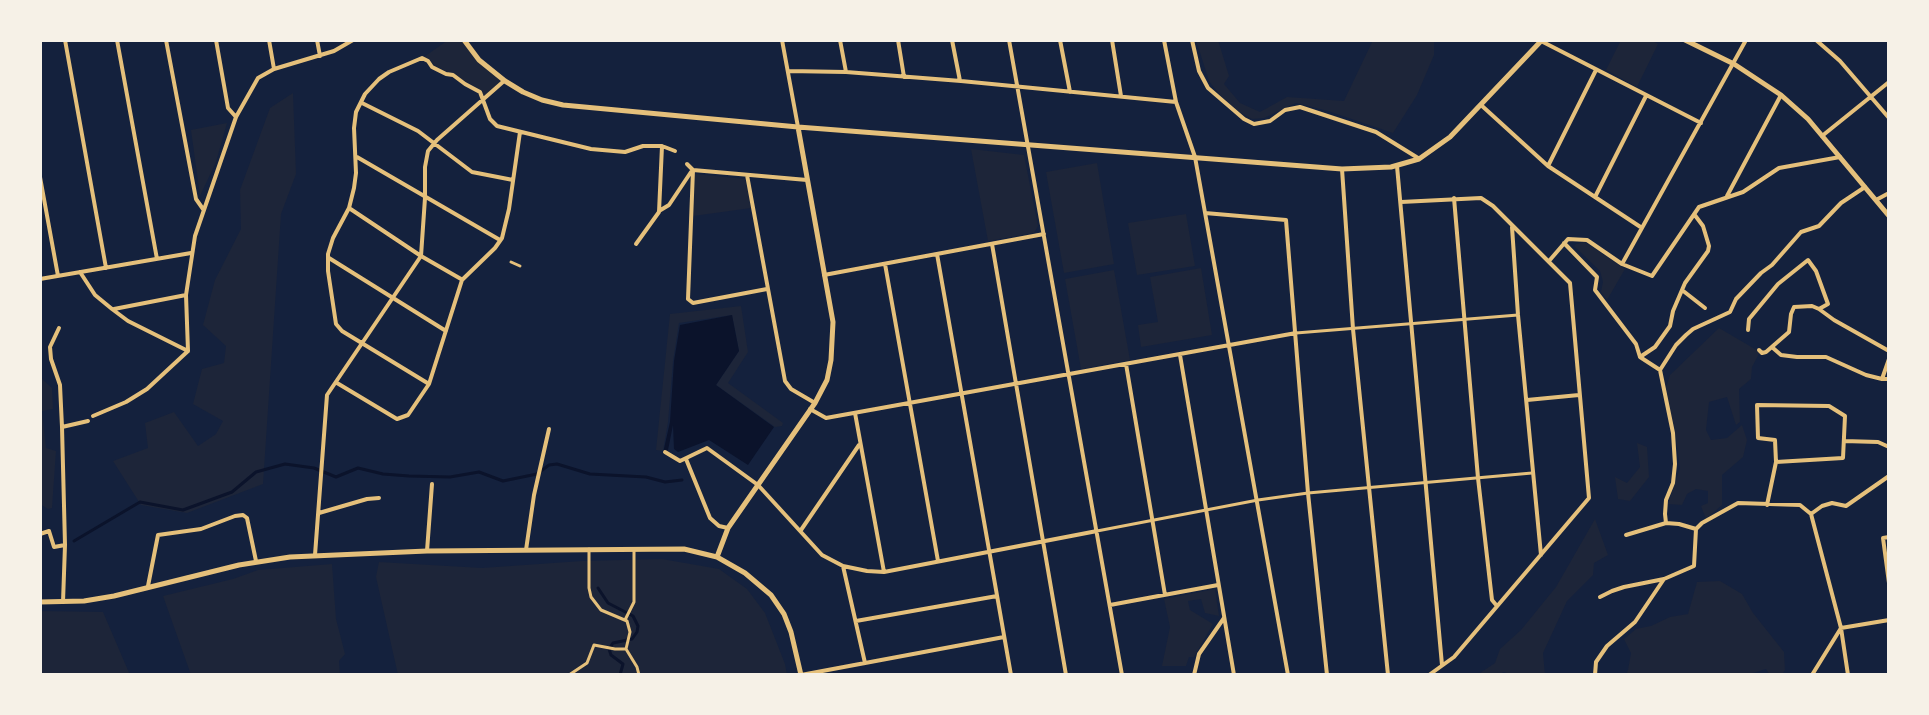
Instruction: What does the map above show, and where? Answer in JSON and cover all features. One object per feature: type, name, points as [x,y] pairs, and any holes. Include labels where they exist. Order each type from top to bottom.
[{"type":"street","points":[[65,40],[106,268]]},
{"type":"street","points":[[117,40],[157,259]]},
{"type":"street","points":[[166,40],[196,199],[203,209]]},
{"type":"street","points":[[216,40],[228,108],[236,117]]},
{"type":"street","points":[[269,40],[274,69]]},
{"type":"street","points":[[317,40],[320,56]]},
{"type":"street","points":[[93,416],[147,389],[188,351],[186,295],[192,252],[203,209],[236,117],[258,78],[274,69],[345,46],[353,40]]},
{"type":"street","points":[[464,40],[479,60],[505,81],[533,96],[563,105],[798,127],[1342,169],[1397,166],[1419,159],[1450,137],[1542,41],[1701,123]]},
{"type":"street","points":[[717,557],[728,528],[827,380],[833,341],[833,322],[782,40]]},
{"type":"street","points":[[840,40],[846,72]]},
{"type":"street","points":[[898,40],[904,77]]},
{"type":"street","points":[[952,40],[961,81]]},
{"type":"street","points":[[1009,40],[1122,675]]},
{"type":"street","points":[[1060,40],[1070,92]]},
{"type":"street","points":[[1112,40],[1121,96]]},
{"type":"street","points":[[1164,40],[1176,102],[1195,157],[1288,675]]},
{"type":"street","points":[[1192,40],[1199,71],[1208,88],[1244,119],[1254,124],[1270,121],[1285,110],[1300,107],[1376,132],[1419,159]]},
{"type":"street","points":[[1685,40],[1734,64],[1781,95],[1808,119],[1889,216]]},
{"type":"street","points":[[1622,264],[1746,40]]},
{"type":"street","points":[[1816,40],[1840,61],[1889,118]]},
{"type":"street","points":[[429,384],[342,331],[336,324],[328,258],[333,238],[349,208],[356,173],[356,112],[365,94],[379,79],[422,58],[432,67],[453,75],[480,92],[490,119],[497,126],[591,149],[625,152],[643,146],[662,146],[675,151]]},
{"type":"street","points":[[1548,166],[1596,70]]},
{"type":"street","points":[[788,71],[961,81],[1176,102]]},
{"type":"street","points":[[315,555],[327,395],[421,256],[428,151],[505,81]]},
{"type":"street","points":[[1822,136],[1889,82]]},
{"type":"street","points":[[1726,198],[1781,95]]},
{"type":"street","points":[[1595,197],[1646,96]]},
{"type":"street","points":[[361,102],[399,120],[464,168],[513,180]]},
{"type":"street","points":[[1481,105],[1548,166],[1642,228]]},
{"type":"street","points":[[336,383],[397,419],[408,415],[429,384],[462,280],[500,240],[507,222],[520,132]]},
{"type":"street","points":[[659,212],[662,146]]},
{"type":"street","points":[[357,156],[500,240]]},
{"type":"street","points":[[1549,261],[1568,239],[1587,240],[1622,264],[1652,276],[1699,207],[1743,192],[1779,168],[1840,157]]},
{"type":"street","points":[[687,164],[693,170],[807,180]]},
{"type":"street","points":[[1397,166],[1443,667]]},
{"type":"street","points":[[1342,169],[1353,329],[1388,675]]},
{"type":"street","points":[[636,244],[693,170]]},
{"type":"street","points":[[693,170],[688,299],[693,303],[767,289]]},
{"type":"street","points":[[747,175],[785,381],[826,418],[1296,333],[1518,315]]},
{"type":"street","points":[[40,177],[58,276]]},
{"type":"street","points":[[1666,523],[1666,500],[1673,483],[1675,464],[1673,433],[1660,370],[1676,345],[1693,329],[1730,312],[1736,299],[1801,232],[1819,226],[1841,203],[1865,187]]},
{"type":"street","points":[[1876,200],[1889,193]]},
{"type":"street","points":[[1454,198],[1478,478],[1492,600],[1497,606]]},
{"type":"street","points":[[1401,202],[1481,198],[1493,206],[1570,283],[1589,498],[1454,657],[1429,675]]},
{"type":"street","points":[[349,208],[462,280]]},
{"type":"street","points":[[1205,213],[1286,220],[1308,493],[1327,675]]},
{"type":"street","points":[[1640,357],[1655,347],[1670,326],[1685,283],[1708,251],[1703,226],[1694,214]]},
{"type":"street","points":[[1512,226],[1541,555]]},
{"type":"street","points":[[824,275],[1044,234]]},
{"type":"street","points":[[1564,243],[1597,277],[1595,290],[1636,344],[1640,357],[1660,370]]},
{"type":"street","points":[[992,244],[1066,675]]},
{"type":"street","points":[[40,279],[192,252]]},
{"type":"street","points":[[937,254],[1011,675]]},
{"type":"street","points":[[328,258],[446,331]]},
{"type":"street","points":[[1748,330],[1749,319],[1778,284],[1808,260],[1816,271],[1828,304],[1819,309]]},
{"type":"street","points":[[511,262],[520,266]]},
{"type":"street","points":[[885,264],[938,561]]},
{"type":"street","points":[[80,272],[95,295],[128,321],[188,351]]},
{"type":"street","points":[[1682,290],[1705,308]]},
{"type":"street","points":[[112,309],[186,295]]},
{"type":"street","points":[[1759,350],[1762,353],[1773,348],[1789,332],[1794,307],[1812,306],[1889,351]]},
{"type":"street","points":[[59,328],[50,347],[60,385],[65,545],[63,602]]},
{"type":"street","points":[[1773,348],[1781,355],[1826,357],[1866,375],[1889,379]]},
{"type":"street","points":[[1180,355],[1234,675]]},
{"type":"street","points":[[1882,379],[1889,359]]},
{"type":"street","points":[[1126,364],[1165,595]]},
{"type":"street","points":[[1527,400],[1579,395]]},
{"type":"street","points":[[1767,505],[1776,462],[1775,440],[1758,438],[1757,405],[1829,406],[1845,416],[1843,458],[1776,462]]},
{"type":"street","points":[[855,413],[884,572]]},
{"type":"street","points":[[62,427],[88,421]]},
{"type":"street","points":[[526,550],[534,495],[549,429]]},
{"type":"street","points":[[1844,441],[1878,442],[1889,447]]},
{"type":"street","points":[[801,531],[860,443]]},
{"type":"street","points":[[665,452],[680,461],[707,448],[758,485],[822,555],[843,566],[884,572],[1258,500],[1533,473]]},
{"type":"street","points":[[686,459],[710,518],[719,526],[728,528]]},
{"type":"street","points":[[1811,514],[1832,503],[1846,506],[1889,476]]},
{"type":"street","points":[[427,551],[432,484]]},
{"type":"street","points":[[318,513],[379,498]]},
{"type":"street","points":[[1600,597],[1624,587],[1664,579],[1694,566],[1696,529],[1738,503],[1800,505],[1811,514],[1841,628],[1848,675]]},
{"type":"street","points":[[148,589],[158,535],[201,529],[243,515],[247,518],[256,561]]},
{"type":"street","points":[[1626,535],[1666,523],[1696,529]]},
{"type":"street","points":[[40,534],[49,531],[54,547],[65,545]]},
{"type":"street","points":[[1889,537],[1883,538],[1889,583]]},
{"type":"street","points":[[634,548],[634,602],[628,616],[630,627],[626,649],[639,675]]},
{"type":"street","points":[[589,549],[591,597],[601,610],[628,616]]},
{"type":"street","points":[[40,602],[84,601],[148,589],[256,561],[315,555],[684,549],[717,557],[753,579],[773,597],[791,632],[801,675],[1004,637]]},
{"type":"street","points":[[843,566],[865,663]]},
{"type":"street","points":[[1595,675],[1596,662],[1607,646],[1635,622],[1664,579]]},
{"type":"street","points":[[1110,605],[1218,585]]},
{"type":"street","points":[[856,621],[997,596]]},
{"type":"street","points":[[1194,675],[1199,654],[1224,618]]},
{"type":"street","points":[[1812,675],[1841,628],[1889,620]]},
{"type":"street","points":[[569,675],[587,663],[594,645],[626,649]]},
{"type":"shaded area","points":[[448,40],[462,40],[502,81],[485,98],[476,87],[424,57]]},
{"type":"shaded area","points":[[1196,40],[1218,40],[1229,76],[1224,84],[1240,103],[1260,112],[1287,97],[1344,101],[1373,40],[1434,40],[1434,55],[1417,95],[1393,133],[1296,103],[1264,118],[1252,119],[1239,112],[1209,81]]},
{"type":"shaded area","points":[[1621,40],[1651,40],[1658,44],[1637,87],[1606,70]]},
{"type":"shaded area","points":[[293,93],[296,174],[281,214],[263,484],[187,513],[141,505],[113,461],[148,448],[145,423],[174,412],[198,446],[216,434],[223,421],[193,404],[202,369],[224,363],[226,346],[203,325],[215,280],[241,229],[240,190],[270,108]]},
{"type":"shaded area","points":[[227,123],[216,162],[200,196],[191,130]]},
{"type":"shaded area","points":[[971,149],[1024,155],[1038,226],[1034,233],[988,241]]},
{"type":"shaded area","points":[[1097,163],[1114,264],[1064,273],[1046,172]]},
{"type":"shaded area","points":[[695,174],[745,179],[751,208],[693,216]]},
{"type":"shaded area","points":[[1186,214],[1195,266],[1137,275],[1128,223]]},
{"type":"shaded area","points":[[1585,242],[1625,269],[1607,300],[1601,292],[1603,282],[1600,271],[1574,246]]},
{"type":"shaded area","points":[[1201,268],[1212,335],[1141,347],[1138,325],[1158,322],[1150,277]]},
{"type":"shaded area","points":[[1114,270],[1130,360],[1081,369],[1065,279]]},
{"type":"shaded area","points":[[741,306],[748,352],[728,383],[783,423],[782,426],[775,427],[716,385],[739,351],[732,315],[679,323],[663,451],[656,450],[670,314]]},
{"type":"shaded area","points":[[732,315],[739,351],[716,385],[774,427],[748,465],[709,440],[678,452],[674,449],[673,425],[668,450],[663,453],[670,422],[680,325]]},
{"type":"shaded area","points":[[1719,328],[1760,352],[1752,367],[1751,379],[1739,389],[1740,422],[1736,425],[1727,397],[1709,402],[1706,430],[1711,440],[1727,438],[1742,425],[1747,440],[1743,457],[1722,475],[1722,505],[1706,519],[1701,506],[1708,503],[1708,491],[1696,489],[1687,494],[1682,505],[1668,504],[1680,468],[1666,388],[1670,375]]},
{"type":"shaded area","points":[[40,377],[52,388],[53,409],[42,411],[46,448],[56,451],[52,508],[48,509],[40,504]]},
{"type":"shaded area","points":[[1637,443],[1647,447],[1649,477],[1630,501],[1618,499],[1615,477],[1627,483],[1640,467]]},
{"type":"shaded area","points":[[1595,519],[1608,555],[1594,563],[1593,575],[1567,601],[1543,653],[1545,675],[1511,675],[1504,672],[1477,675],[1495,663],[1500,649],[1521,630],[1556,587]]},
{"type":"shaded area","points":[[662,559],[719,569],[747,589],[765,613],[787,675],[398,675],[376,577],[379,562],[482,568]]},
{"type":"shaded area","points":[[332,564],[336,619],[345,654],[339,661],[340,675],[191,675],[163,596],[258,570]]},
{"type":"shaded area","points":[[1720,581],[1742,594],[1784,652],[1785,670],[1782,675],[1770,675],[1766,669],[1746,675],[1626,675],[1631,653],[1624,639],[1636,629],[1688,614],[1697,582]]},
{"type":"shaded area","points":[[1215,589],[1219,616],[1205,613],[1201,599],[1188,601],[1190,610],[1213,624],[1194,657],[1189,657],[1186,666],[1162,666],[1170,627],[1164,599]]},
{"type":"shaded area","points":[[40,611],[103,612],[130,675],[40,675]]},
{"type":"waterway","points":[[74,541],[140,502],[183,510],[232,492],[256,472],[285,464],[314,468],[336,477],[358,468],[409,476],[450,477],[479,472],[503,481],[537,474],[549,465],[557,464],[590,474],[646,477],[665,482],[682,480]]},
{"type":"waterway","points":[[598,588],[608,603],[633,616],[638,626],[632,639],[613,643],[609,649],[611,655],[623,664],[620,675]]}]
